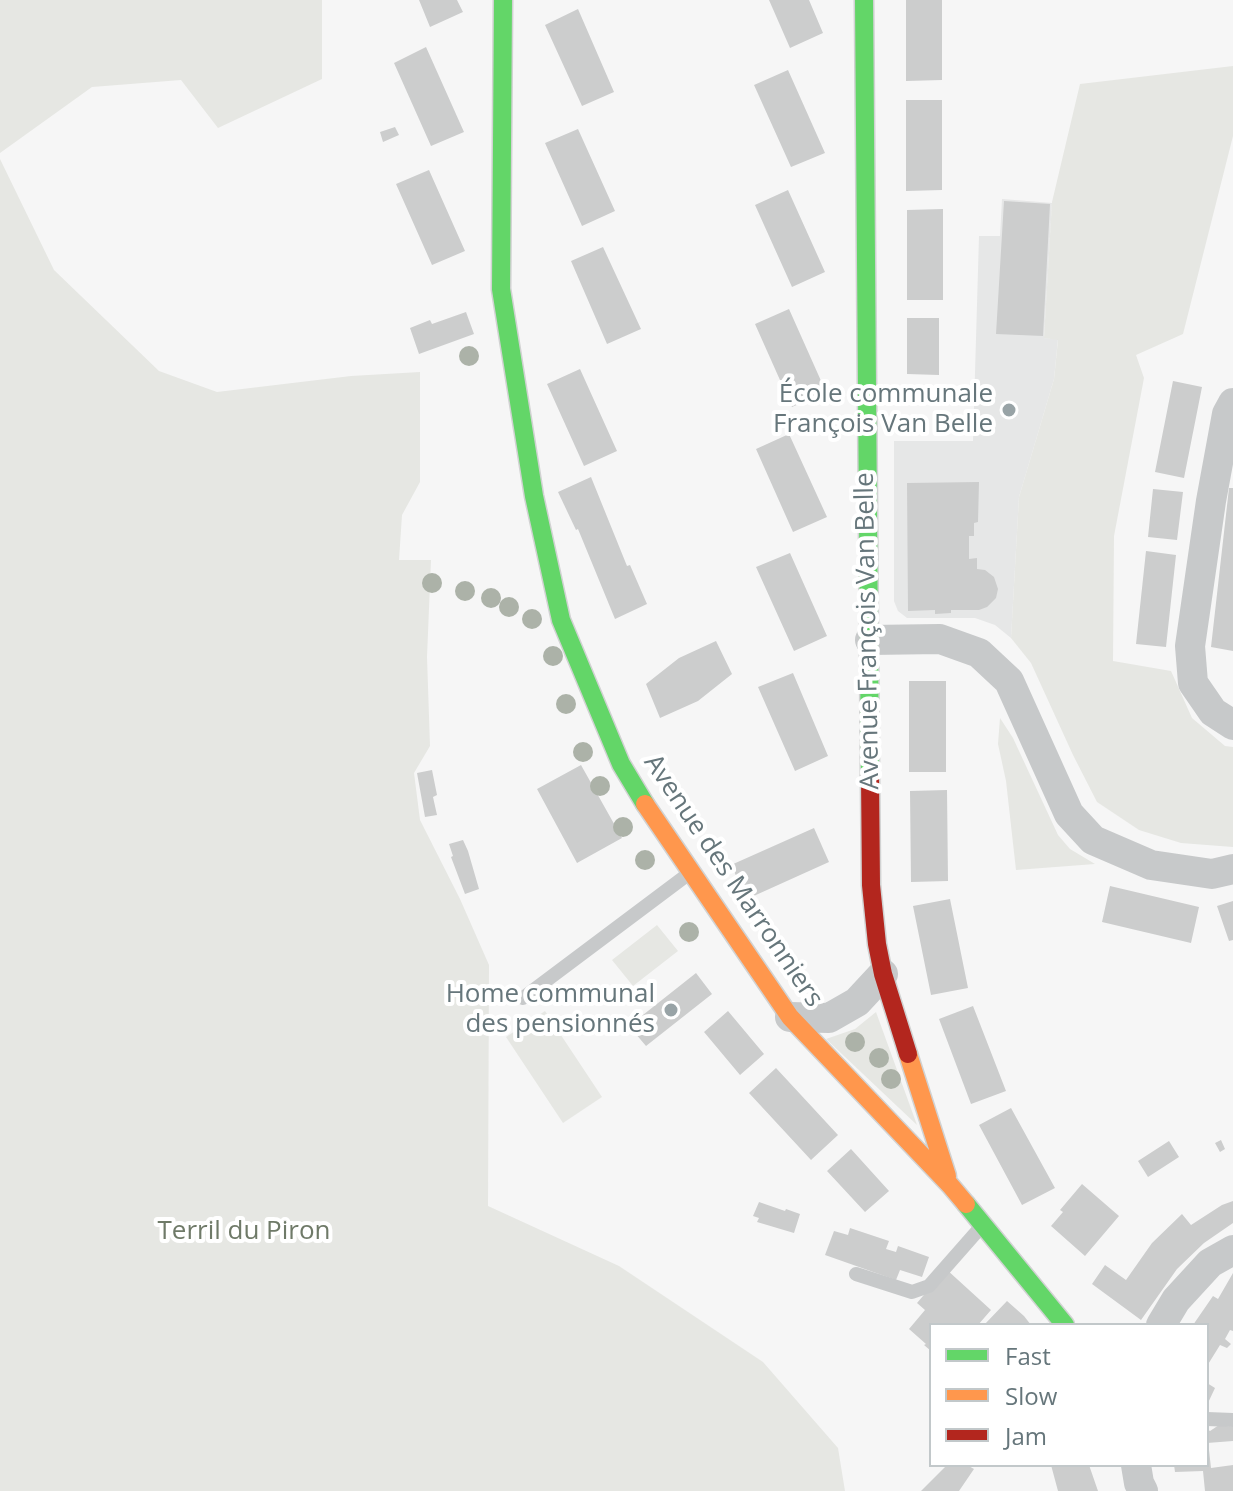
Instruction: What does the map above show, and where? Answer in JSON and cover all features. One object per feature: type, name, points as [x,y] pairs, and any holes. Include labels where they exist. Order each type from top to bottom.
[{"type":"street","name":"Avenue des Marronniers","points":[[503,0],[501,289],[534,496],[561,620],[621,764],[790,1017],[950,1185],[1063,1323]]},
{"type":"street","name":"Avenue François Van Belle","points":[[864,0],[871,885],[883,974],[950,1185]]},
{"type":"street","points":[[1233,403],[1227,414],[1211,501],[1190,646],[1193,683],[1213,712],[1233,725]]},
{"type":"street","points":[[870,640],[940,639],[979,653],[1009,681],[1069,814],[1093,840],[1151,865],[1212,874],[1233,869]]},
{"type":"street","points":[[790,1017],[829,1018],[857,1002],[883,974]]},
{"type":"street","points":[[1162,1323],[1176,1300],[1210,1263],[1233,1250]]},
{"type":"street","points":[[1137,1467],[1143,1491]]},
{"type":"lane","points":[[523,998],[691,872]]},
{"type":"lane","points":[[856,1274],[912,1292],[929,1286],[982,1225]]},
{"type":"lane","points":[[1209,1419],[1233,1420]]},
{"type":"shaded area","name":"École communale François Van Belle","points":[[1002,199],[1052,203],[1044,338],[1058,339],[1054,379],[1019,497],[1011,638],[995,625],[975,618],[907,618],[898,611],[894,601],[894,441],[973,441],[979,236],[1000,236]]},
{"type":"green space","points":[[0,0],[322,0],[322,79],[218,128],[181,80],[92,87],[0,153]]},
{"type":"green space","points":[[1233,66],[1233,136],[1183,334],[1136,355],[1144,378],[1114,536],[1113,661],[1171,671],[1192,718],[1225,746],[1233,747],[1233,847],[1181,843],[1139,830],[1097,802],[1031,663],[1011,638],[1019,497],[1054,379],[1058,340],[1044,338],[1052,202],[1080,84]]},
{"type":"green space","name":"Terril du Piron","points":[[0,159],[54,270],[159,371],[217,392],[351,376],[420,372],[420,482],[402,515],[399,560],[431,560],[427,657],[430,746],[414,773],[420,820],[489,965],[488,1206],[619,1266],[763,1362],[838,1448],[845,1491],[0,1491]]},
{"type":"green space","points":[[1000,718],[1013,738],[1058,835],[1070,849],[1095,864],[1016,870],[1006,781],[998,744]]},
{"type":"green space","points":[[657,925],[678,951],[633,986],[612,960]]},
{"type":"green space","points":[[545,1011],[602,1097],[563,1123],[506,1037]]},
{"type":"green space","points":[[876,1012],[917,1125],[826,1039],[855,1029]]},
{"type":"building","points":[[419,0],[457,0],[463,12],[430,27]]},
{"type":"building","points":[[769,0],[809,0],[823,33],[790,48]]},
{"type":"building","points":[[906,0],[942,0],[942,80],[906,81]]},
{"type":"building","points":[[578,9],[614,92],[582,106],[545,25]]},
{"type":"building","points":[[426,47],[464,132],[431,146],[394,63]]},
{"type":"building","points":[[788,70],[825,153],[791,167],[754,85]]},
{"type":"building","points":[[906,100],[942,100],[942,190],[906,191]]},
{"type":"building","points":[[395,127],[399,135],[383,142],[380,132]]},
{"type":"building","points":[[578,129],[615,211],[582,226],[545,143]]},
{"type":"building","points":[[429,170],[465,251],[432,265],[396,184]]},
{"type":"building","points":[[788,190],[825,272],[792,287],[755,205]]},
{"type":"building","points":[[1004,201],[1050,204],[1043,336],[996,334]]},
{"type":"building","points":[[943,209],[943,300],[907,300],[907,210]]},
{"type":"building","points":[[603,247],[641,329],[607,344],[571,261]]},
{"type":"building","points":[[789,309],[826,392],[792,407],[755,324]]},
{"type":"building","points":[[466,312],[474,334],[419,354],[410,328]]},
{"type":"building","points":[[907,318],[939,318],[939,375],[907,374]]},
{"type":"building","points":[[580,369],[617,451],[584,466],[547,384]]},
{"type":"building","points":[[1173,381],[1202,387],[1184,478],[1155,472]]},
{"type":"building","points":[[789,434],[827,517],[793,532],[756,449]]},
{"type":"building","points":[[591,477],[627,566],[630,565],[647,604],[615,619],[578,529],[558,492]]},
{"type":"building","points":[[979,482],[978,522],[974,523],[974,536],[969,536],[969,559],[977,558],[977,569],[985,570],[994,577],[998,589],[996,598],[979,610],[951,610],[951,613],[935,614],[935,610],[908,611],[907,483]]},
{"type":"building","points":[[1229,488],[1233,488],[1233,651],[1211,647]]},
{"type":"building","points":[[1153,489],[1183,492],[1177,540],[1148,537]]},
{"type":"building","points":[[1146,551],[1176,555],[1166,647],[1136,644]]},
{"type":"building","points":[[790,553],[827,636],[794,651],[756,567]]},
{"type":"building","points":[[716,641],[732,674],[698,701],[660,718],[646,684],[679,658]]},
{"type":"building","points":[[793,673],[828,756],[795,771],[758,687]]},
{"type":"building","points":[[909,681],[946,681],[946,772],[909,772]]},
{"type":"building","points":[[581,765],[622,838],[577,863],[537,789]]},
{"type":"building","points":[[432,770],[437,815],[425,817],[417,773]]},
{"type":"building","points":[[947,790],[948,881],[911,882],[910,791]]},
{"type":"building","points":[[814,828],[829,862],[747,899],[731,865]]},
{"type":"building","points":[[463,840],[479,889],[465,894],[449,844]]},
{"type":"building","points":[[1110,886],[1199,907],[1191,943],[1102,922]]},
{"type":"building","points":[[950,899],[968,988],[931,995],[913,906]]},
{"type":"building","points":[[1233,901],[1233,940],[1229,941],[1217,906]]},
{"type":"building","name":"Home communal des pensionnés","points":[[696,973],[712,994],[646,1046],[629,1026]]},
{"type":"building","points":[[973,1006],[1006,1091],[971,1104],[939,1019]]},
{"type":"building","points":[[728,1011],[764,1054],[740,1075],[704,1032]]},
{"type":"building","points":[[776,1068],[838,1135],[811,1160],[749,1093]]},
{"type":"building","points":[[1011,1108],[1055,1188],[1022,1205],[979,1125]]},
{"type":"building","points":[[1221,1140],[1225,1149],[1220,1152],[1215,1143]]},
{"type":"building","points":[[1169,1141],[1179,1157],[1148,1177],[1138,1161]]},
{"type":"building","points":[[851,1149],[889,1191],[865,1212],[827,1171]]},
{"type":"building","points":[[1082,1184],[1119,1216],[1085,1256],[1051,1226]]},
{"type":"building","points":[[1233,1201],[1233,1223],[1204,1243],[1177,1269],[1141,1320],[1092,1284],[1105,1265],[1126,1280],[1152,1243],[1182,1214],[1191,1225]]},
{"type":"building","points":[[759,1202],[800,1214],[794,1233],[757,1222],[759,1218],[753,1216]]},
{"type":"building","points":[[850,1228],[889,1241],[886,1249],[896,1252],[898,1246],[929,1257],[922,1277],[900,1270],[896,1280],[825,1255],[834,1231],[848,1235]]},
{"type":"building","points":[[946,1269],[991,1310],[980,1323],[929,1323],[929,1349],[909,1329],[925,1310],[917,1303]]},
{"type":"building","points":[[1233,1273],[1233,1331],[1230,1330],[1225,1339],[1231,1344],[1227,1348],[1220,1345],[1209,1363],[1209,1323],[1194,1323],[1213,1296],[1218,1299]]},
{"type":"building","points":[[1007,1301],[1029,1323],[986,1323]]},
{"type":"building","points":[[1209,1384],[1215,1388],[1209,1401]]},
{"type":"building","points":[[1219,1425],[1233,1427],[1233,1441],[1209,1443],[1210,1431]]},
{"type":"building","points":[[1209,1450],[1211,1468],[1233,1465],[1233,1491],[1205,1491],[1203,1471],[1175,1472],[1174,1467],[1209,1467]]},
{"type":"building","points":[[945,1467],[974,1469],[959,1491],[921,1491]]},
{"type":"building","points":[[1052,1467],[1090,1467],[1098,1491],[1058,1491]]},
{"type":"traffic: fast","points":[[503,0],[501,289],[534,496],[561,620],[621,764],[645,804]]},
{"type":"traffic: fast","points":[[864,0],[870,776]]},
{"type":"traffic: fast","points":[[966,1204],[1063,1323]]},
{"type":"traffic: slow","points":[[645,804],[790,1017],[966,1204]]},
{"type":"traffic: slow","points":[[908,1054],[947,1176]]},
{"type":"traffic: jam","points":[[870,776],[871,885],[877,944],[908,1054]]},
{"type":"place","name":"École communale François Van Belle","points":[[1009,410]]},
{"type":"place","name":"Home communal des pensionnés","points":[[671,1010]]}]
